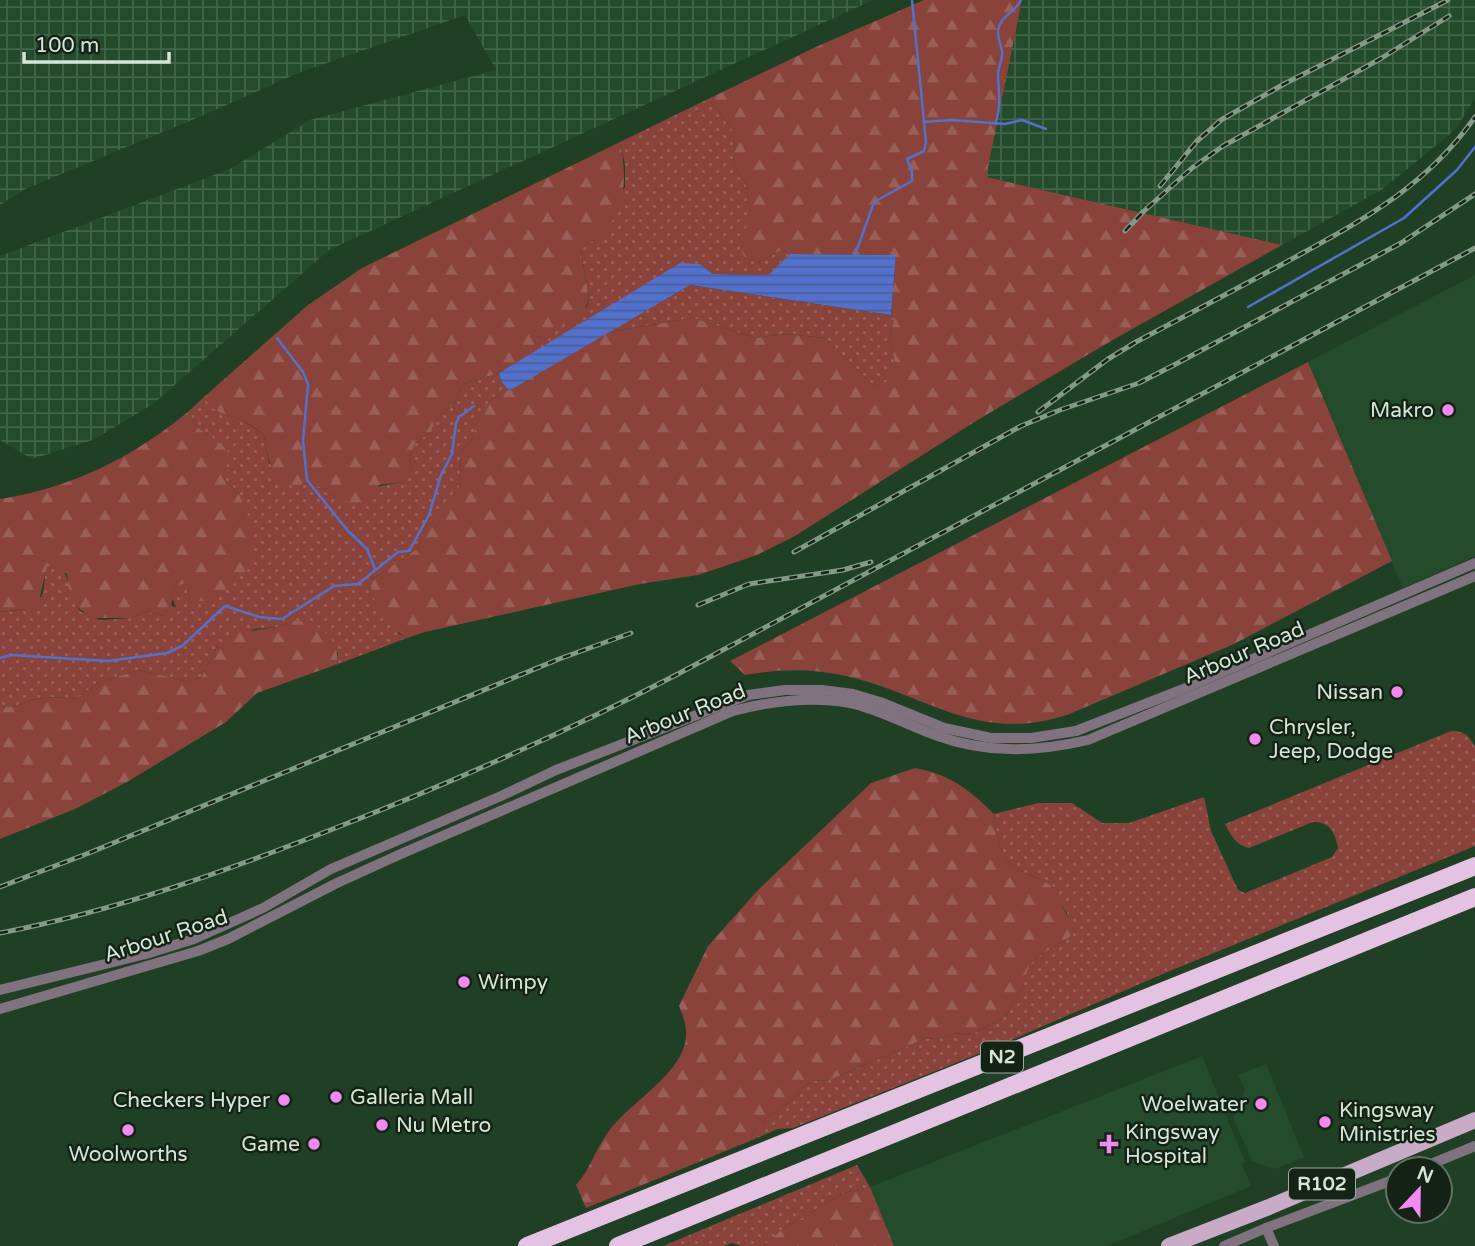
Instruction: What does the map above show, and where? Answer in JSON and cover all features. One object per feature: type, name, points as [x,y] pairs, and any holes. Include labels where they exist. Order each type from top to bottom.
[{"type":"highway","name":"N2","points":[[527,1246],[1475,866]]},
{"type":"highway","name":"N2","points":[[618,1246],[1475,897]]},
{"type":"highway","points":[[512,1246],[613,1210]]},
{"type":"main road","name":"R102","points":[[1169,1246],[1475,1120]]},
{"type":"street","name":"Arbour Road","points":[[0,990],[146,954],[194,939],[263,908],[331,869],[556,770],[748,695],[785,690],[822,690],[853,694],[944,728],[991,738],[1031,738],[1076,731],[1181,690],[1475,563]]},
{"type":"street","name":"Arbour Road","points":[[0,1009],[228,939],[359,873],[733,711],[761,704],[820,700],[851,703],[964,744],[1002,750],[1055,748],[1088,740],[1475,576]]},
{"type":"street","points":[[146,954],[149,965]]},
{"type":"street","points":[[1453,1155],[1475,1146]]},
{"type":"street","points":[[1225,1246],[1384,1183]]},
{"type":"street","points":[[1266,1228],[1274,1246]]},
{"type":"shaded area","points":[[0,0],[873,0],[329,250],[153,404],[93,440],[32,459],[0,440],[0,256],[230,169],[310,120],[496,70],[465,15],[298,73],[23,190],[0,205]]},
{"type":"shaded area","points":[[1022,0],[1475,0],[1475,98],[1456,129],[1383,189],[1282,245],[985,177]]},
{"type":"shaded area","points":[[1475,275],[1475,556],[1403,588],[1308,362]]},
{"type":"shaded area","name":"Kingsway Hospital","points":[[1202,1056],[1245,1162],[1242,1164],[1251,1186],[1107,1246],[893,1246],[870,1187]]},
{"type":"shaded area","name":"Woelwater","points":[[1266,1064],[1304,1157],[1275,1169],[1252,1161],[1233,1118],[1245,1090],[1238,1075]]},
{"type":"green space","points":[[924,0],[1022,0],[986,177],[1282,245],[1111,341],[976,421],[795,536],[757,555],[698,575],[640,584],[407,638],[400,633],[387,621],[377,606],[371,580],[417,549],[424,533],[435,523],[459,487],[460,452],[473,438],[479,413],[491,400],[609,332],[693,318],[756,338],[785,334],[825,338],[875,387],[888,381],[896,366],[889,338],[894,321],[891,315],[896,255],[790,254],[781,250],[757,263],[747,259],[742,253],[743,237],[750,215],[746,184],[733,164],[735,139],[731,127],[708,99],[818,46]]},
{"type":"green space","points":[[708,99],[731,127],[735,139],[733,164],[746,184],[757,263],[781,250],[790,254],[768,275],[713,274],[700,264],[533,353],[536,340],[541,335],[587,307],[589,296],[581,252],[584,246],[595,240],[625,187],[625,165],[620,142]]},
{"type":"green space","points":[[620,142],[624,167],[621,202],[602,234],[581,252],[589,297],[584,313],[541,335],[536,340],[533,353],[499,373],[463,384],[453,405],[438,417],[431,431],[414,445],[410,457],[411,471],[402,482],[379,485],[369,500],[359,505],[336,498],[321,487],[304,483],[297,487],[288,484],[272,468],[264,436],[247,423],[216,410],[204,397],[308,305],[362,268]]},
{"type":"green space","points":[[690,285],[891,315],[894,321],[889,338],[896,366],[888,382],[875,387],[825,338],[785,334],[756,338],[693,318],[609,332]]},
{"type":"green space","points":[[1308,362],[1392,561],[1234,644],[1067,715],[1035,722],[1006,724],[954,714],[876,684],[846,676],[795,670],[745,675],[730,661]]},
{"type":"green space","points":[[499,373],[501,381],[509,391],[491,400],[473,438],[460,452],[459,487],[436,523],[424,533],[417,549],[371,580],[399,634],[407,638],[338,664],[338,653],[297,620],[277,627],[254,629],[218,645],[201,678],[190,682],[139,670],[97,683],[77,699],[43,698],[13,706],[0,706],[0,612],[24,609],[39,600],[47,567],[53,566],[64,571],[77,607],[100,620],[132,618],[145,611],[163,616],[171,606],[176,607],[172,598],[175,587],[185,583],[188,585],[189,595],[238,493],[224,479],[224,471],[230,458],[226,450],[198,427],[189,411],[204,397],[216,410],[244,421],[264,436],[269,463],[304,483],[321,487],[336,498],[369,500],[376,487],[402,482],[411,471],[410,457],[414,445],[431,431],[438,417],[453,405],[463,384]]},
{"type":"green space","points":[[189,411],[198,427],[221,444],[231,458],[224,471],[224,479],[238,493],[247,511],[254,555],[250,566],[230,588],[207,601],[193,601],[185,583],[175,587],[171,606],[163,616],[145,611],[132,618],[92,618],[77,607],[68,586],[67,574],[53,566],[47,567],[39,601],[31,608],[0,612],[0,499],[52,487],[100,468],[146,443]]},
{"type":"green space","points":[[297,620],[314,625],[326,633],[335,646],[338,664],[257,693],[226,722],[127,782],[75,809],[0,839],[0,706],[13,706],[43,698],[77,699],[97,683],[139,670],[190,682],[201,678],[218,645],[234,633],[277,627]]},
{"type":"green space","points":[[1451,731],[1466,734],[1475,747],[1475,846],[1165,973],[993,1048],[793,1128],[778,1129],[750,1141],[761,1123],[793,1099],[811,1081],[830,1080],[924,1039],[956,1033],[972,1035],[1007,1015],[1023,985],[1028,966],[1070,937],[1067,913],[1051,886],[1021,871],[1003,854],[994,814],[1038,803],[1072,803],[1102,823],[1129,823],[1204,797],[1211,831],[1238,890],[1245,893],[1332,857],[1338,848],[1337,842],[1328,826],[1313,822],[1249,848],[1234,839],[1225,824]]},
{"type":"green space","points":[[915,768],[938,774],[958,784],[994,814],[1003,854],[1021,871],[1051,886],[1067,916],[1070,937],[1036,958],[1029,966],[1023,985],[1007,1015],[972,1035],[956,1033],[924,1039],[830,1080],[811,1081],[793,1099],[761,1123],[750,1141],[586,1208],[576,1185],[604,1138],[678,1060],[686,1032],[679,1006],[708,946],[758,890],[871,783]]},
{"type":"green space","points":[[857,1165],[870,1187],[843,1193],[780,1231],[764,1246],[741,1246],[732,1243],[724,1246],[663,1246]]},
{"type":"green space","points":[[870,1187],[894,1246],[764,1246],[780,1231],[843,1193]]},
{"type":"water","points":[[790,254],[896,255],[891,315],[690,285],[509,391],[501,381],[499,373],[680,263],[700,264],[713,274],[768,275]]},
{"type":"waterway","points":[[855,255],[874,202],[912,181],[907,159],[924,151],[926,142],[912,0]]},
{"type":"waterway","points":[[996,122],[999,103],[998,73],[1002,54],[998,30],[1002,21],[1021,0]]},
{"type":"waterway","points":[[924,122],[951,120],[1005,124],[1022,120],[1046,129]]},
{"type":"waterway","points":[[1248,307],[1404,218],[1457,170],[1475,147]]},
{"type":"waterway","points":[[277,338],[303,372],[308,384],[303,441],[307,480],[348,531],[367,549],[375,569]]},
{"type":"waterway","points":[[0,658],[11,655],[108,661],[167,653],[182,646],[225,606],[259,617],[282,619],[334,586],[358,584],[398,552],[409,551],[429,515],[441,475],[452,454],[456,423],[459,417],[474,406]]},
{"type":"railway","points":[[1160,186],[1197,141],[1221,120],[1284,84],[1448,0]]},
{"type":"railway","points":[[1125,231],[1192,168],[1223,146],[1380,59],[1449,16]]},
{"type":"railway","points":[[1038,412],[1108,359],[1136,342],[1301,254],[1397,196],[1438,161],[1475,117]]},
{"type":"railway","points":[[794,552],[1021,426],[1139,383],[1174,365],[1401,243],[1475,194]]},
{"type":"railway","points":[[0,933],[86,913],[214,874],[381,810],[551,736],[676,675],[1475,248]]},
{"type":"railway","points":[[698,605],[749,584],[843,570],[871,562]]},
{"type":"railway","points":[[0,887],[89,853],[559,659],[631,633]]},
{"type":"place","name":"Makro","points":[[1448,410]]},
{"type":"place","name":"Nissan","points":[[1397,692]]},
{"type":"place","name":"Chrysler, Jeep, Dodge","points":[[1255,739]]},
{"type":"place","name":"Wimpy","points":[[464,982]]},
{"type":"place","name":"Galleria Mall","points":[[336,1097]]},
{"type":"place","name":"Checkers Hyper","points":[[284,1100]]},
{"type":"place","name":"Woelwater","points":[[1261,1104]]},
{"type":"place","name":"Kingsway Ministries","points":[[1325,1122]]},
{"type":"place","name":"Nu Metro","points":[[382,1125]]},
{"type":"place","name":"Woolworths","points":[[128,1130]]},
{"type":"place","name":"Game","points":[[314,1144]]},
{"type":"place","name":"Kingsway Hospital","points":[[1109,1144]]}]
